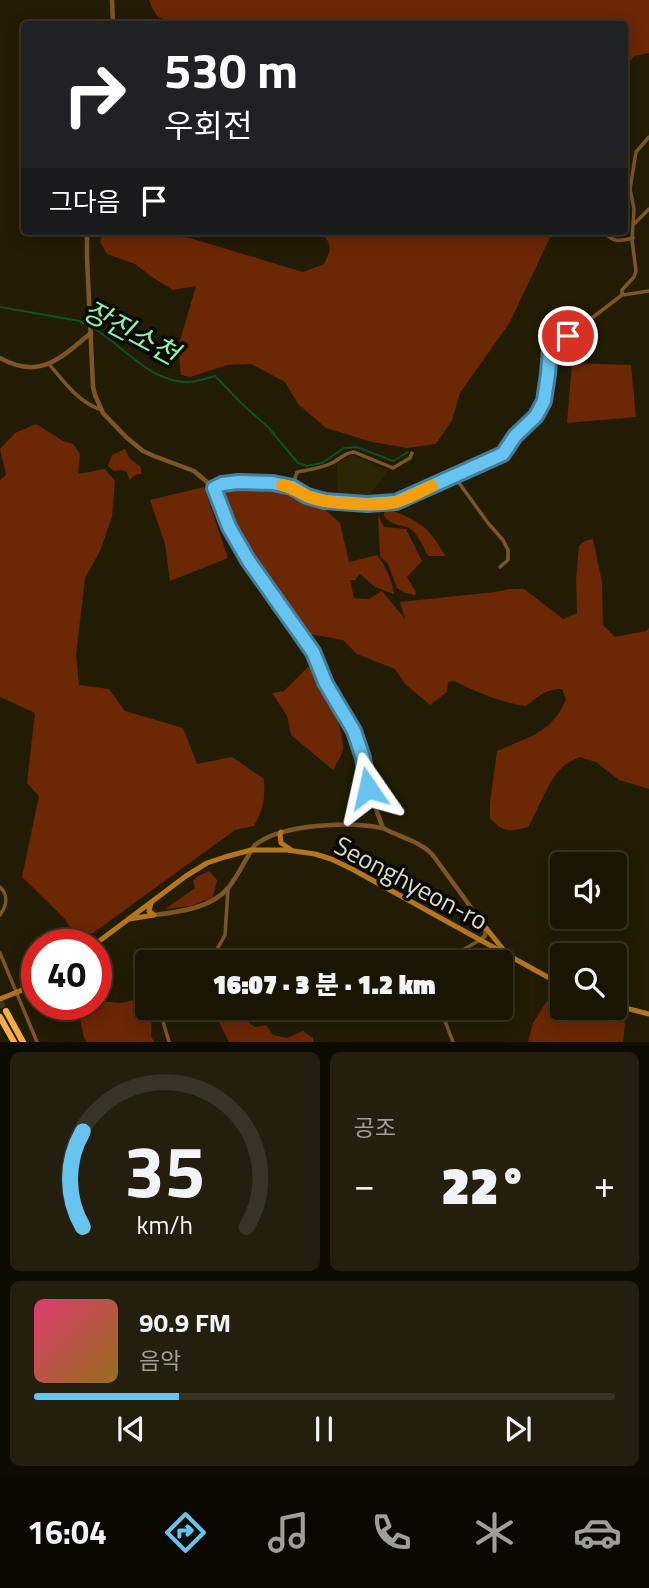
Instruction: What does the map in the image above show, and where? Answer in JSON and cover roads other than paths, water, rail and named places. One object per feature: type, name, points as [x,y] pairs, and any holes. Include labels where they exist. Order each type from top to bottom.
[{"type":"highway","points":[[5,1011],[23,1042]]},
{"type":"highway","points":[[0,1017],[14,1042]]},
{"type":"main road","points":[[281,832],[281,844],[292,850]]},
{"type":"main road","name":"Seonghyeon-ro","points":[[112,931],[207,863],[251,850],[292,850],[331,859],[352,869],[498,950]]},
{"type":"main road","points":[[153,900],[149,911],[154,915]]},
{"type":"main road","points":[[126,920],[154,915]]},
{"type":"main road","points":[[486,928],[503,950]]},
{"type":"main road","name":"Seonghyeon-ro","points":[[513,959],[550,979]]},
{"type":"main road","points":[[0,999],[21,990]]},
{"type":"main road","points":[[627,1008],[649,1014]]},
{"type":"street","points":[[112,0],[113,21]]},
{"type":"street","points":[[622,295],[622,290],[636,271],[634,209],[630,189],[636,152],[649,136]]},
{"type":"street","points":[[634,224],[649,209]]},
{"type":"street","points":[[87,235],[93,387],[102,410],[126,437],[144,451],[194,471],[214,488],[229,527],[248,560],[313,652],[326,684],[354,731],[363,758],[368,788],[383,828]]},
{"type":"street","points":[[606,235],[618,241],[633,238]]},
{"type":"street","points":[[214,488],[238,482],[273,483],[292,487],[307,496],[325,501],[367,504],[396,502],[503,454],[515,436],[536,416],[544,401],[550,350],[622,295],[649,291]]},
{"type":"street","points":[[0,358],[31,367],[53,363],[91,332]]},
{"type":"street","points":[[49,364],[73,392],[93,407],[102,410]]},
{"type":"street","points":[[292,487],[297,472],[334,463],[348,453],[354,452],[393,468],[410,458],[412,453]]},
{"type":"street","points":[[454,476],[503,540],[508,550],[508,559],[500,567]]},
{"type":"street","points":[[154,915],[191,908],[221,896],[258,842],[281,832],[350,824],[368,825],[383,828],[424,847],[432,854],[486,928],[485,936],[463,950]]},
{"type":"street","points":[[0,887],[7,898],[0,915]]},
{"type":"street","points":[[217,950],[225,935],[228,889]]},
{"type":"street","points":[[0,953],[37,1042]]},
{"type":"street","points":[[163,1020],[169,1042]]},
{"type":"street","points":[[444,1020],[453,1042]]},
{"type":"waterway","name":"장진소천","points":[[0,307],[80,321],[88,326]]},
{"type":"waterway","name":"장진소천","points":[[93,328],[161,376],[188,382],[215,376],[268,427],[298,463],[307,466],[322,463],[344,448],[357,447],[393,461],[408,452]]},
{"type":"tunnel","points":[[0,1002],[6,1011]]}]
